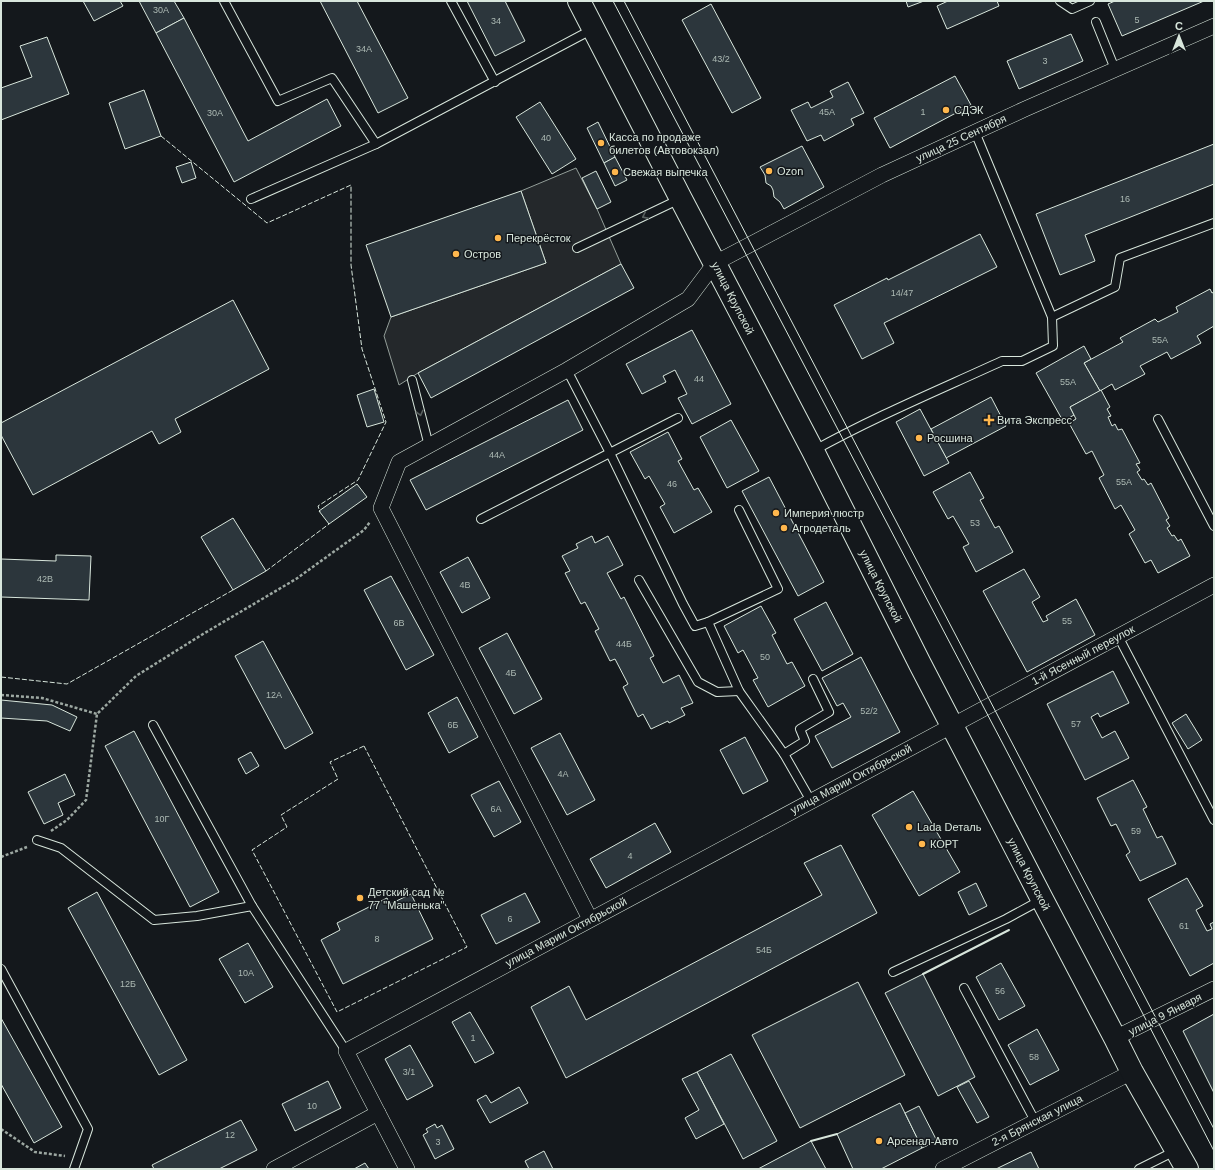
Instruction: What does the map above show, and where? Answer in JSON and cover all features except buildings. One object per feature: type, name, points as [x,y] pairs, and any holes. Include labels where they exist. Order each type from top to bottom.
[{"type":"main road","name":"улица Крупской","points":[[579,1],[813,451],[1042,899],[1132,1072],[1186,1169]]},
{"type":"street","name":"улица 25 Сентября","points":[[715,263],[882,175],[1214,26]]},
{"type":"street","points":[[590,919],[381,508],[398,462],[567,370],[688,299],[715,263]]},
{"type":"street","name":"1-й Ясенный переулок","points":[[952,725],[1214,585]]},
{"type":"street","name":"улица Марии Октябрьской","points":[[346,1051],[952,725]]},
{"type":"street","name":"улица 9 Января","points":[[1115,1038],[1214,989]]},
{"type":"street","points":[[346,1051],[407,1169]]},
{"type":"street","name":"2-я Брянская улица","points":[[943,1169],[1132,1072]]},
{"type":"street","points":[[274,1169],[378,1113]]},
{"type":"lane","points":[[224,1],[278,101],[332,78],[376,144]]},
{"type":"lane","points":[[451,1],[494,82]]},
{"type":"lane","points":[[1060,1],[1072,9],[1090,1]]},
{"type":"lane","points":[[1096,22],[1116,69]]},
{"type":"lane","points":[[251,199],[376,144],[594,29]]},
{"type":"lane","points":[[813,451],[841,435],[890,411],[1002,361],[1022,361],[1053,346],[1052,317],[975,132]]},
{"type":"lane","points":[[577,248],[681,199]]},
{"type":"lane","points":[[1052,317],[1116,288],[1120,258],[1214,223]]},
{"type":"lane","points":[[567,370],[610,453],[695,626],[708,622],[778,589],[740,510]]},
{"type":"lane","points":[[412,380],[428,446]]},
{"type":"lane","points":[[481,519],[678,418]]},
{"type":"lane","points":[[1158,419],[1214,526]]},
{"type":"lane","points":[[639,580],[698,682],[717,692],[740,691]]},
{"type":"lane","points":[[708,622],[740,691],[784,754],[811,801]]},
{"type":"lane","points":[[1118,636],[1214,820]]},
{"type":"lane","points":[[784,754],[805,741],[800,729],[829,712],[813,679]]},
{"type":"lane","points":[[153,725],[252,906],[346,1051]]},
{"type":"lane","points":[[37,840],[61,848],[154,920],[197,916],[252,906]]},
{"type":"lane","points":[[893,972],[1006,919],[1042,899]]},
{"type":"lane","points":[[1,968],[88,1129],[74,1169]]},
{"type":"lane","points":[[964,988],[1035,1121]]},
{"type":"lane","points":[[1139,1169],[1176,1150]]},
{"type":"path","points":[[1,857],[24,848],[67,820],[86,800],[97,714],[136,676],[296,579],[364,530],[381,508]]},
{"type":"path","points":[[1,695],[42,698],[97,714]]},
{"type":"path","points":[[1,1129],[35,1152],[78,1157]]},
{"type":"shaded area","points":[[576,168],[597,209],[621,264],[418,373],[399,385],[384,336],[391,317],[546,263],[521,191]]},
{"type":"tram line","points":[[613,1],[1004,746],[1214,1151]]},
{"type":"tram line","points":[[624,1],[1214,1129]]},
{"type":"fence","points":[[161,136],[267,223],[351,185],[351,265],[362,349],[386,422],[358,480],[318,506],[320,512]]},
{"type":"fence","points":[[266,571],[329,524],[328,523]]},
{"type":"fence","points":[[1,677],[67,684],[233,590]]},
{"type":"fence","points":[[364,746],[467,947],[337,1012],[252,850],[287,827],[281,815],[338,779],[330,762],[364,746]]},
{"type":"wall","points":[[923,974],[1009,930]]},
{"type":"wall","points":[[811,1141],[837,1134]]},
{"type":"place","name":"СДЭК","points":[[946,110]]},
{"type":"place","name":"Касса по продаже билетов (Автовокзал)","points":[[601,143]]},
{"type":"place","name":"Ozon","points":[[769,171]]},
{"type":"place","name":"Свежая выпечка","points":[[615,172]]},
{"type":"place","name":"Перекрёсток","points":[[498,238]]},
{"type":"place","name":"Остров","points":[[456,254]]},
{"type":"place","name":"Вита Экспресс","points":[[989,420]]},
{"type":"place","name":"Росшина","points":[[919,438]]},
{"type":"place","name":"Империя люстр","points":[[776,513]]},
{"type":"place","name":"Агродеталь","points":[[784,528]]},
{"type":"place","name":"Lada Dеталь","points":[[909,827]]},
{"type":"place","name":"КОРТ","points":[[922,844]]},
{"type":"place","name":"Детский сад № 77 \"Машенька\"","points":[[360,898]]},
{"type":"place","name":"Арсенал-Авто","points":[[879,1141]]}]
